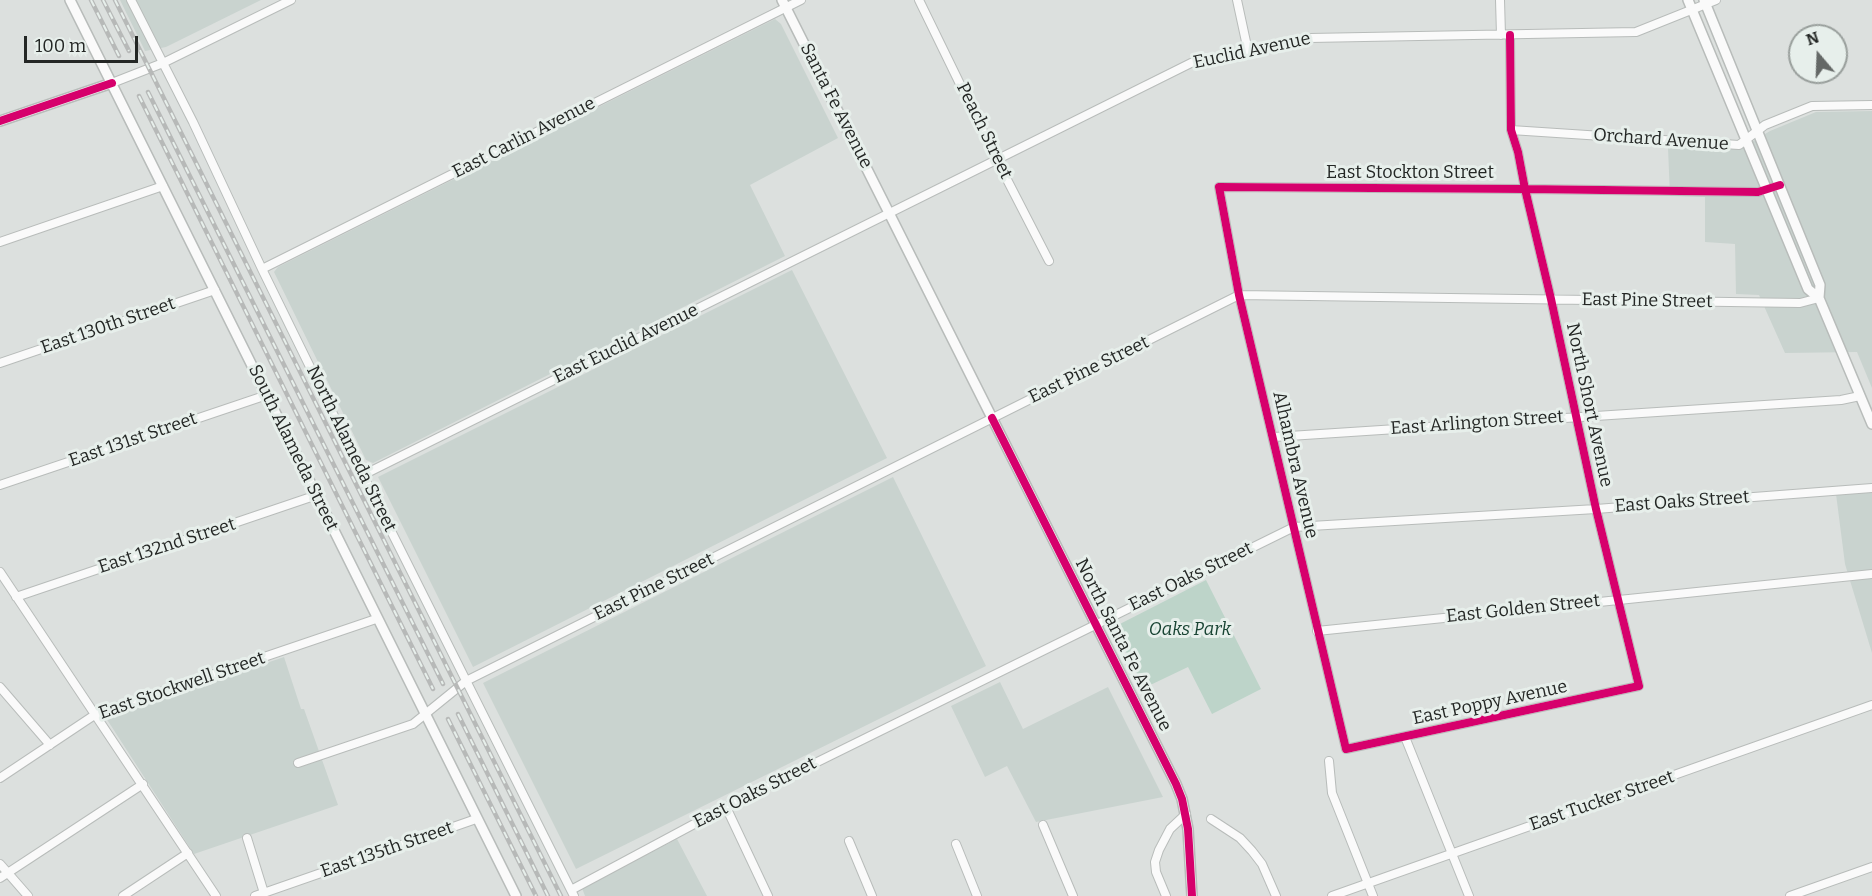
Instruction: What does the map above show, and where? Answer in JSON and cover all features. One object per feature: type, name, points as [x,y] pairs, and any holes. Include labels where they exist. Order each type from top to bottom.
[{"type":"main road","name":"South Alameda Street","points":[[70,0],[317,495],[376,619],[516,896]]},
{"type":"main road","points":[[1689,0],[1808,289],[1819,298]]},
{"type":"main road","points":[[1705,2],[1820,285],[1819,298],[1872,424]]},
{"type":"main road","name":"Santa Fe Avenue","points":[[784,4],[889,213]]},
{"type":"main road","points":[[0,121],[112,83]]},
{"type":"main road","name":"North Santa Fe Avenue","points":[[889,213],[1176,784],[1186,814],[1190,844],[1192,896]]},
{"type":"street","name":"North Alameda Street","points":[[131,0],[193,122],[363,475],[573,893]]},
{"type":"street","points":[[112,83],[163,63],[291,0]]},
{"type":"street","name":"East Carlin Avenue","points":[[262,269],[784,4],[801,0]]},
{"type":"street","name":"Peach Street","points":[[920,0],[997,159],[1050,261]]},
{"type":"street","points":[[1237,0],[1248,51]]},
{"type":"street","points":[[1500,0],[1501,35]]},
{"type":"street","name":"Euclid Avenue","points":[[889,213],[1185,65],[1310,38],[1636,32],[1693,10],[1705,2],[1716,0]]},
{"type":"street","name":"North Short Avenue","points":[[1510,35],[1511,130],[1551,299],[1596,509],[1640,686]]},
{"type":"street","name":"Orchard Avenue","points":[[1511,130],[1739,145],[1748,143],[1757,130],[1765,125],[1812,106],[1872,105]]},
{"type":"street","name":"East Stockton Street","points":[[1219,187],[1758,192],[1780,185]]},
{"type":"street","points":[[0,242],[163,186]]},
{"type":"street","name":"Alhambra Avenue","points":[[1219,187],[1239,296],[1346,749]]},
{"type":"street","name":"East Euclid Avenue","points":[[363,475],[889,213]]},
{"type":"street","name":"East 130th Street","points":[[0,363],[215,290]]},
{"type":"street","name":"East Pine Street","points":[[298,764],[413,724],[466,681],[1239,296],[1800,303],[1819,298]]},
{"type":"street","name":"East 131st Street","points":[[0,485],[267,395]]},
{"type":"street","name":"East Arlington Street","points":[[1274,437],[1841,400],[1860,396]]},
{"type":"street","name":"East Oaks Street","points":[[573,893],[726,807],[1294,527],[1596,509],[1872,488]]},
{"type":"street","name":"East 132nd Street","points":[[16,597],[317,495]]},
{"type":"street","points":[[0,572],[216,896]]},
{"type":"street","name":"East Golden Street","points":[[1317,630],[1872,574]]},
{"type":"street","name":"East Stockwell Street","points":[[0,778],[96,714],[376,619]]},
{"type":"street","name":"East Poppy Avenue","points":[[1346,749],[1640,686]]},
{"type":"street","points":[[0,687],[50,745]]},
{"type":"street","name":"East Tucker Street","points":[[1332,896],[1872,705]]},
{"type":"street","points":[[1405,736],[1469,896]]},
{"type":"street","points":[[1329,761],[1332,793],[1373,896]]},
{"type":"street","points":[[0,878],[143,784]]},
{"type":"street","points":[[726,807],[768,896]]},
{"type":"street","points":[[1166,896],[1156,872],[1155,862],[1170,829],[1186,814]]},
{"type":"street","name":"East 135th Street","points":[[255,896],[476,819]]},
{"type":"street","points":[[1211,819],[1240,838],[1252,851],[1262,864],[1276,896]]},
{"type":"street","points":[[1043,825],[1072,896]]},
{"type":"street","points":[[247,838],[264,893]]},
{"type":"street","points":[[849,841],[872,896]]},
{"type":"street","points":[[956,844],[976,896]]},
{"type":"street","points":[[123,896],[188,853]]},
{"type":"street","points":[[0,864],[28,896]]},
{"type":"street","points":[[1790,896],[1872,867]]},
{"type":"shaded area","points":[[120,0],[261,0],[166,47],[145,51]]},
{"type":"shaded area","points":[[775,19],[781,24],[838,138],[750,185],[785,256],[373,463],[366,460],[274,272],[278,267]]},
{"type":"shaded area","points":[[1872,111],[1872,388],[1857,352],[1785,353],[1759,295],[1736,294],[1735,244],[1705,242],[1705,197],[1670,196],[1668,148],[1740,149],[1770,131],[1816,112]]},
{"type":"shaded area","points":[[792,270],[887,458],[473,667],[378,477]]},
{"type":"shaded area","points":[[893,477],[986,666],[576,869],[483,683]]},
{"type":"shaded area","points":[[1872,491],[1872,653],[1845,564],[1836,494]]},
{"type":"shaded area","points":[[284,657],[301,709],[304,709],[338,805],[194,854],[106,718]]},
{"type":"shaded area","points":[[1000,682],[1023,729],[1108,687],[1163,797],[1036,822],[1007,766],[985,777],[951,706]]},
{"type":"shaded area","points":[[677,839],[707,896],[585,896],[582,888]]},
{"type":"green space","name":"Oaks Park","points":[[1206,580],[1261,689],[1212,714],[1188,667],[1144,688],[1114,627]]},
{"type":"railway","points":[[91,0],[119,56]]},
{"type":"railway","points":[[103,0],[129,51]]},
{"type":"railway","points":[[115,0],[561,896]]},
{"type":"railway","points":[[148,92],[443,684]]},
{"type":"railway","points":[[139,96],[433,689]]},
{"type":"railway","points":[[458,714],[548,896]]},
{"type":"railway","points":[[448,719],[536,896]]},
{"type":"cycle path","points":[[1510,35],[1511,130],[1518,152],[1525,189],[1551,299],[1596,509],[1639,686],[1346,749],[1239,295],[1219,187],[1525,189],[1758,192],[1780,185]]},
{"type":"cycle path","points":[[0,121],[112,83]]},
{"type":"cycle path","points":[[992,418],[1176,784],[1182,799],[1188,829],[1192,896]]}]
